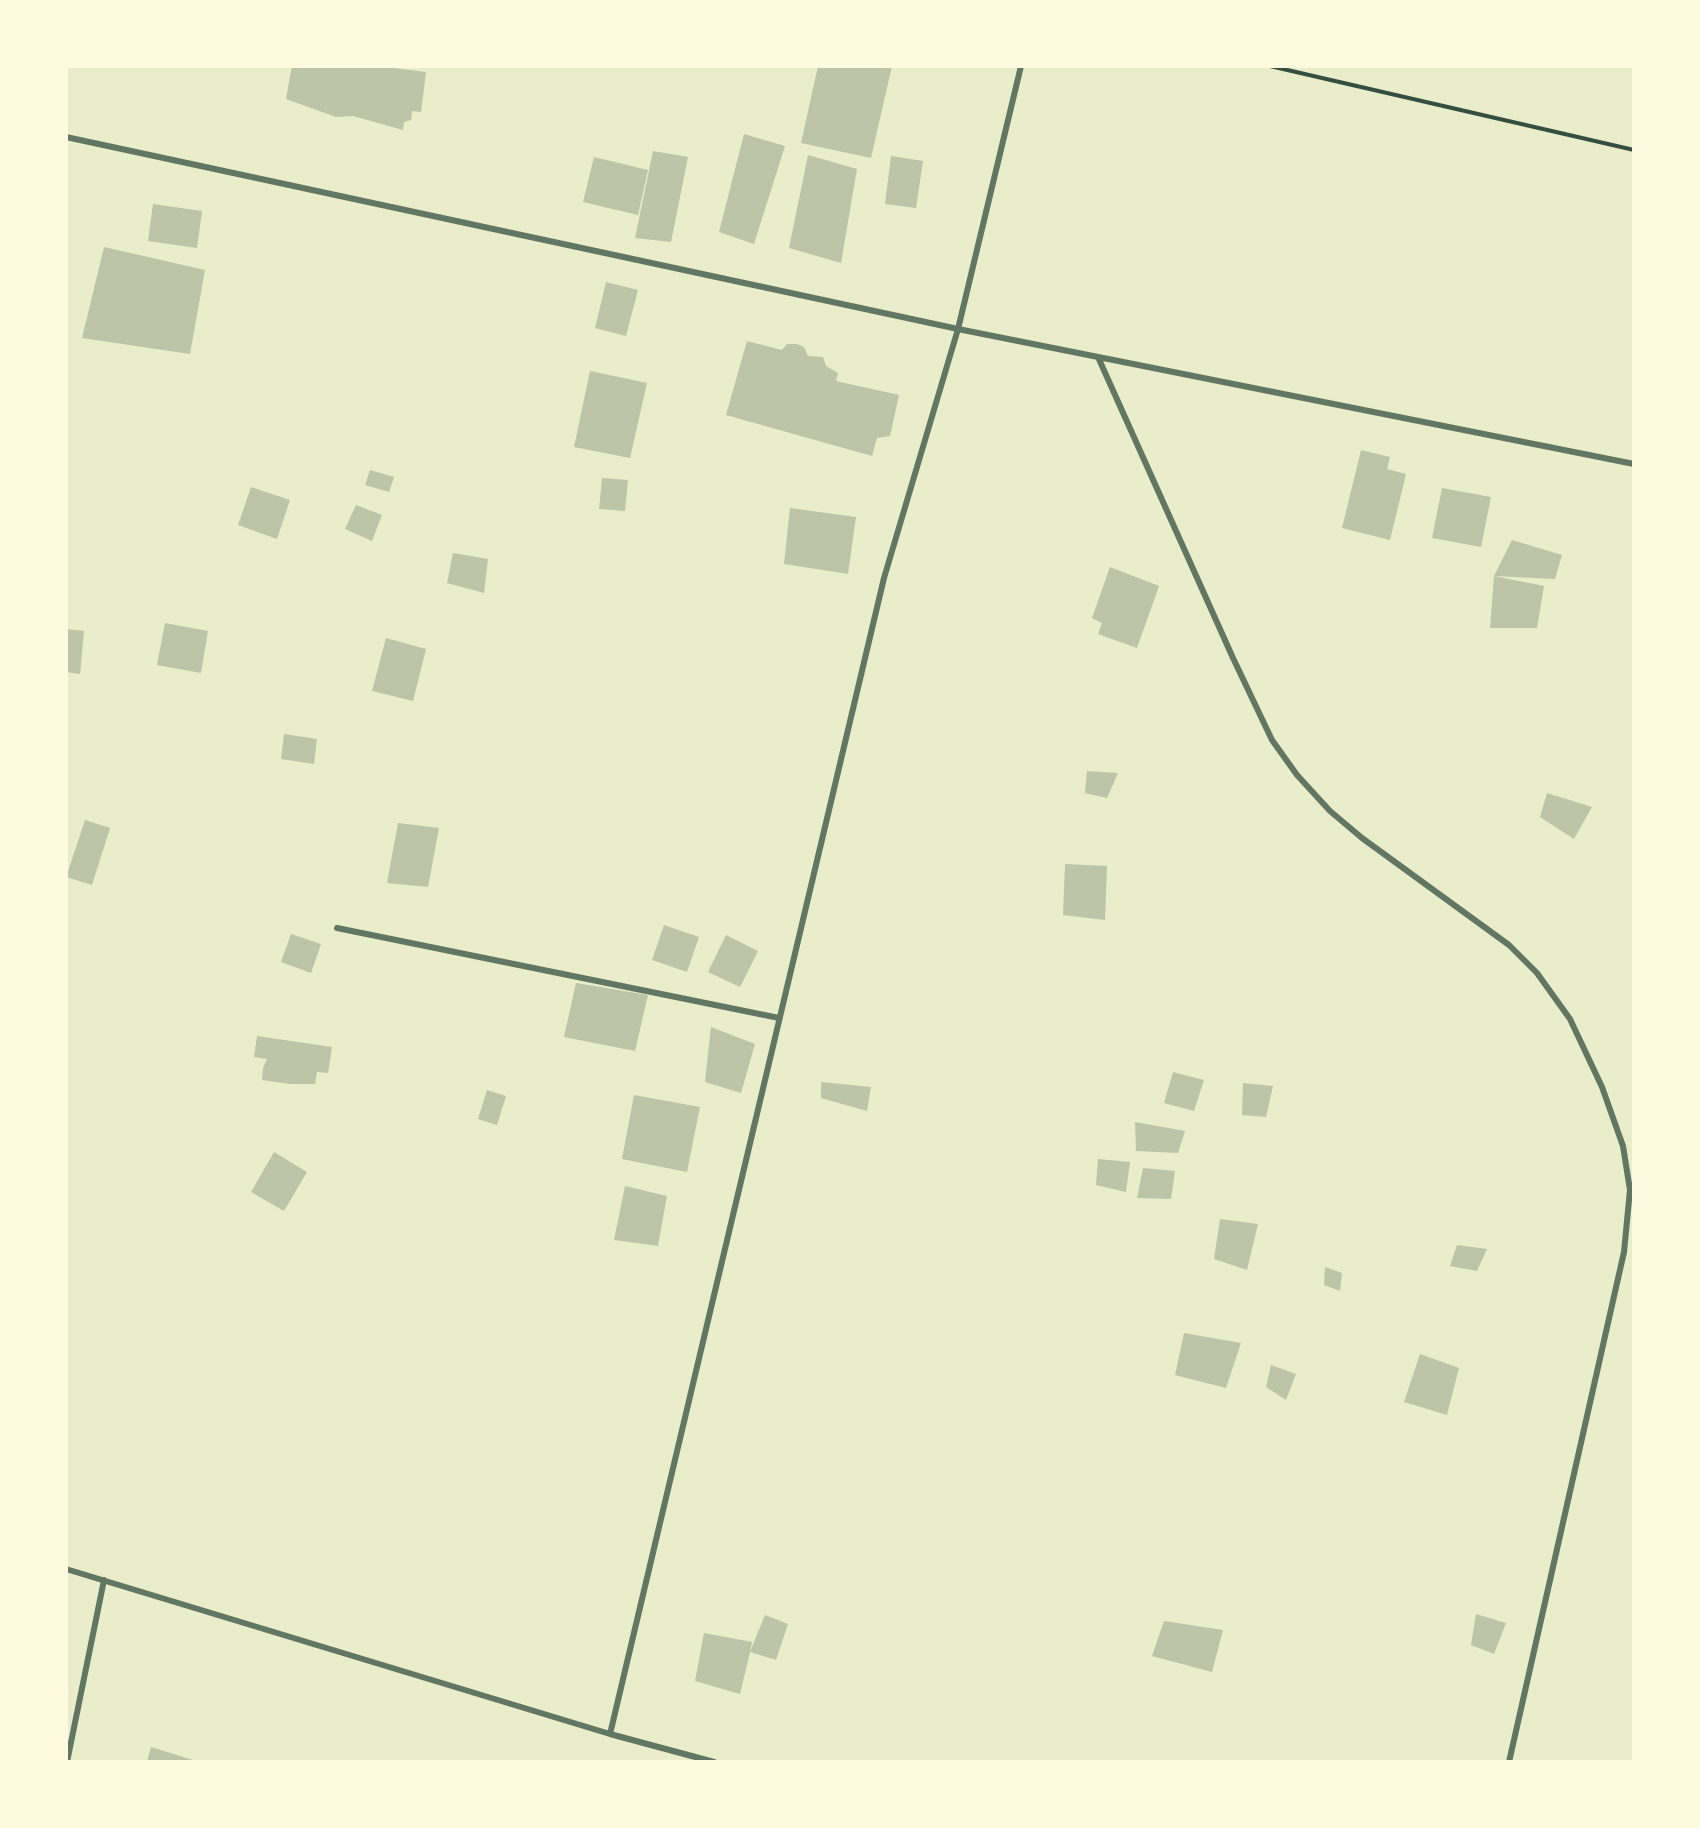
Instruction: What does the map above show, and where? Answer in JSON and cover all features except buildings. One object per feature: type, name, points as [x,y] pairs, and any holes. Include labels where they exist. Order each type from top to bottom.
[{"type":"street","points":[[610,1734],[884,578],[958,329],[1021,66]]},
{"type":"street","points":[[66,137],[958,329],[1634,464]]},
{"type":"street","points":[[1098,357],[1272,740],[1297,775],[1330,811],[1362,838],[1509,945],[1536,973],[1570,1019],[1602,1088],[1623,1146],[1630,1190],[1624,1252],[1509,1762]]},
{"type":"street","points":[[337,928],[778,1018]]},
{"type":"street","points":[[66,1569],[610,1734],[714,1762]]},
{"type":"street","points":[[67,1762],[104,1580]]},
{"type":"path","points":[[1270,66],[1634,150]]}]
